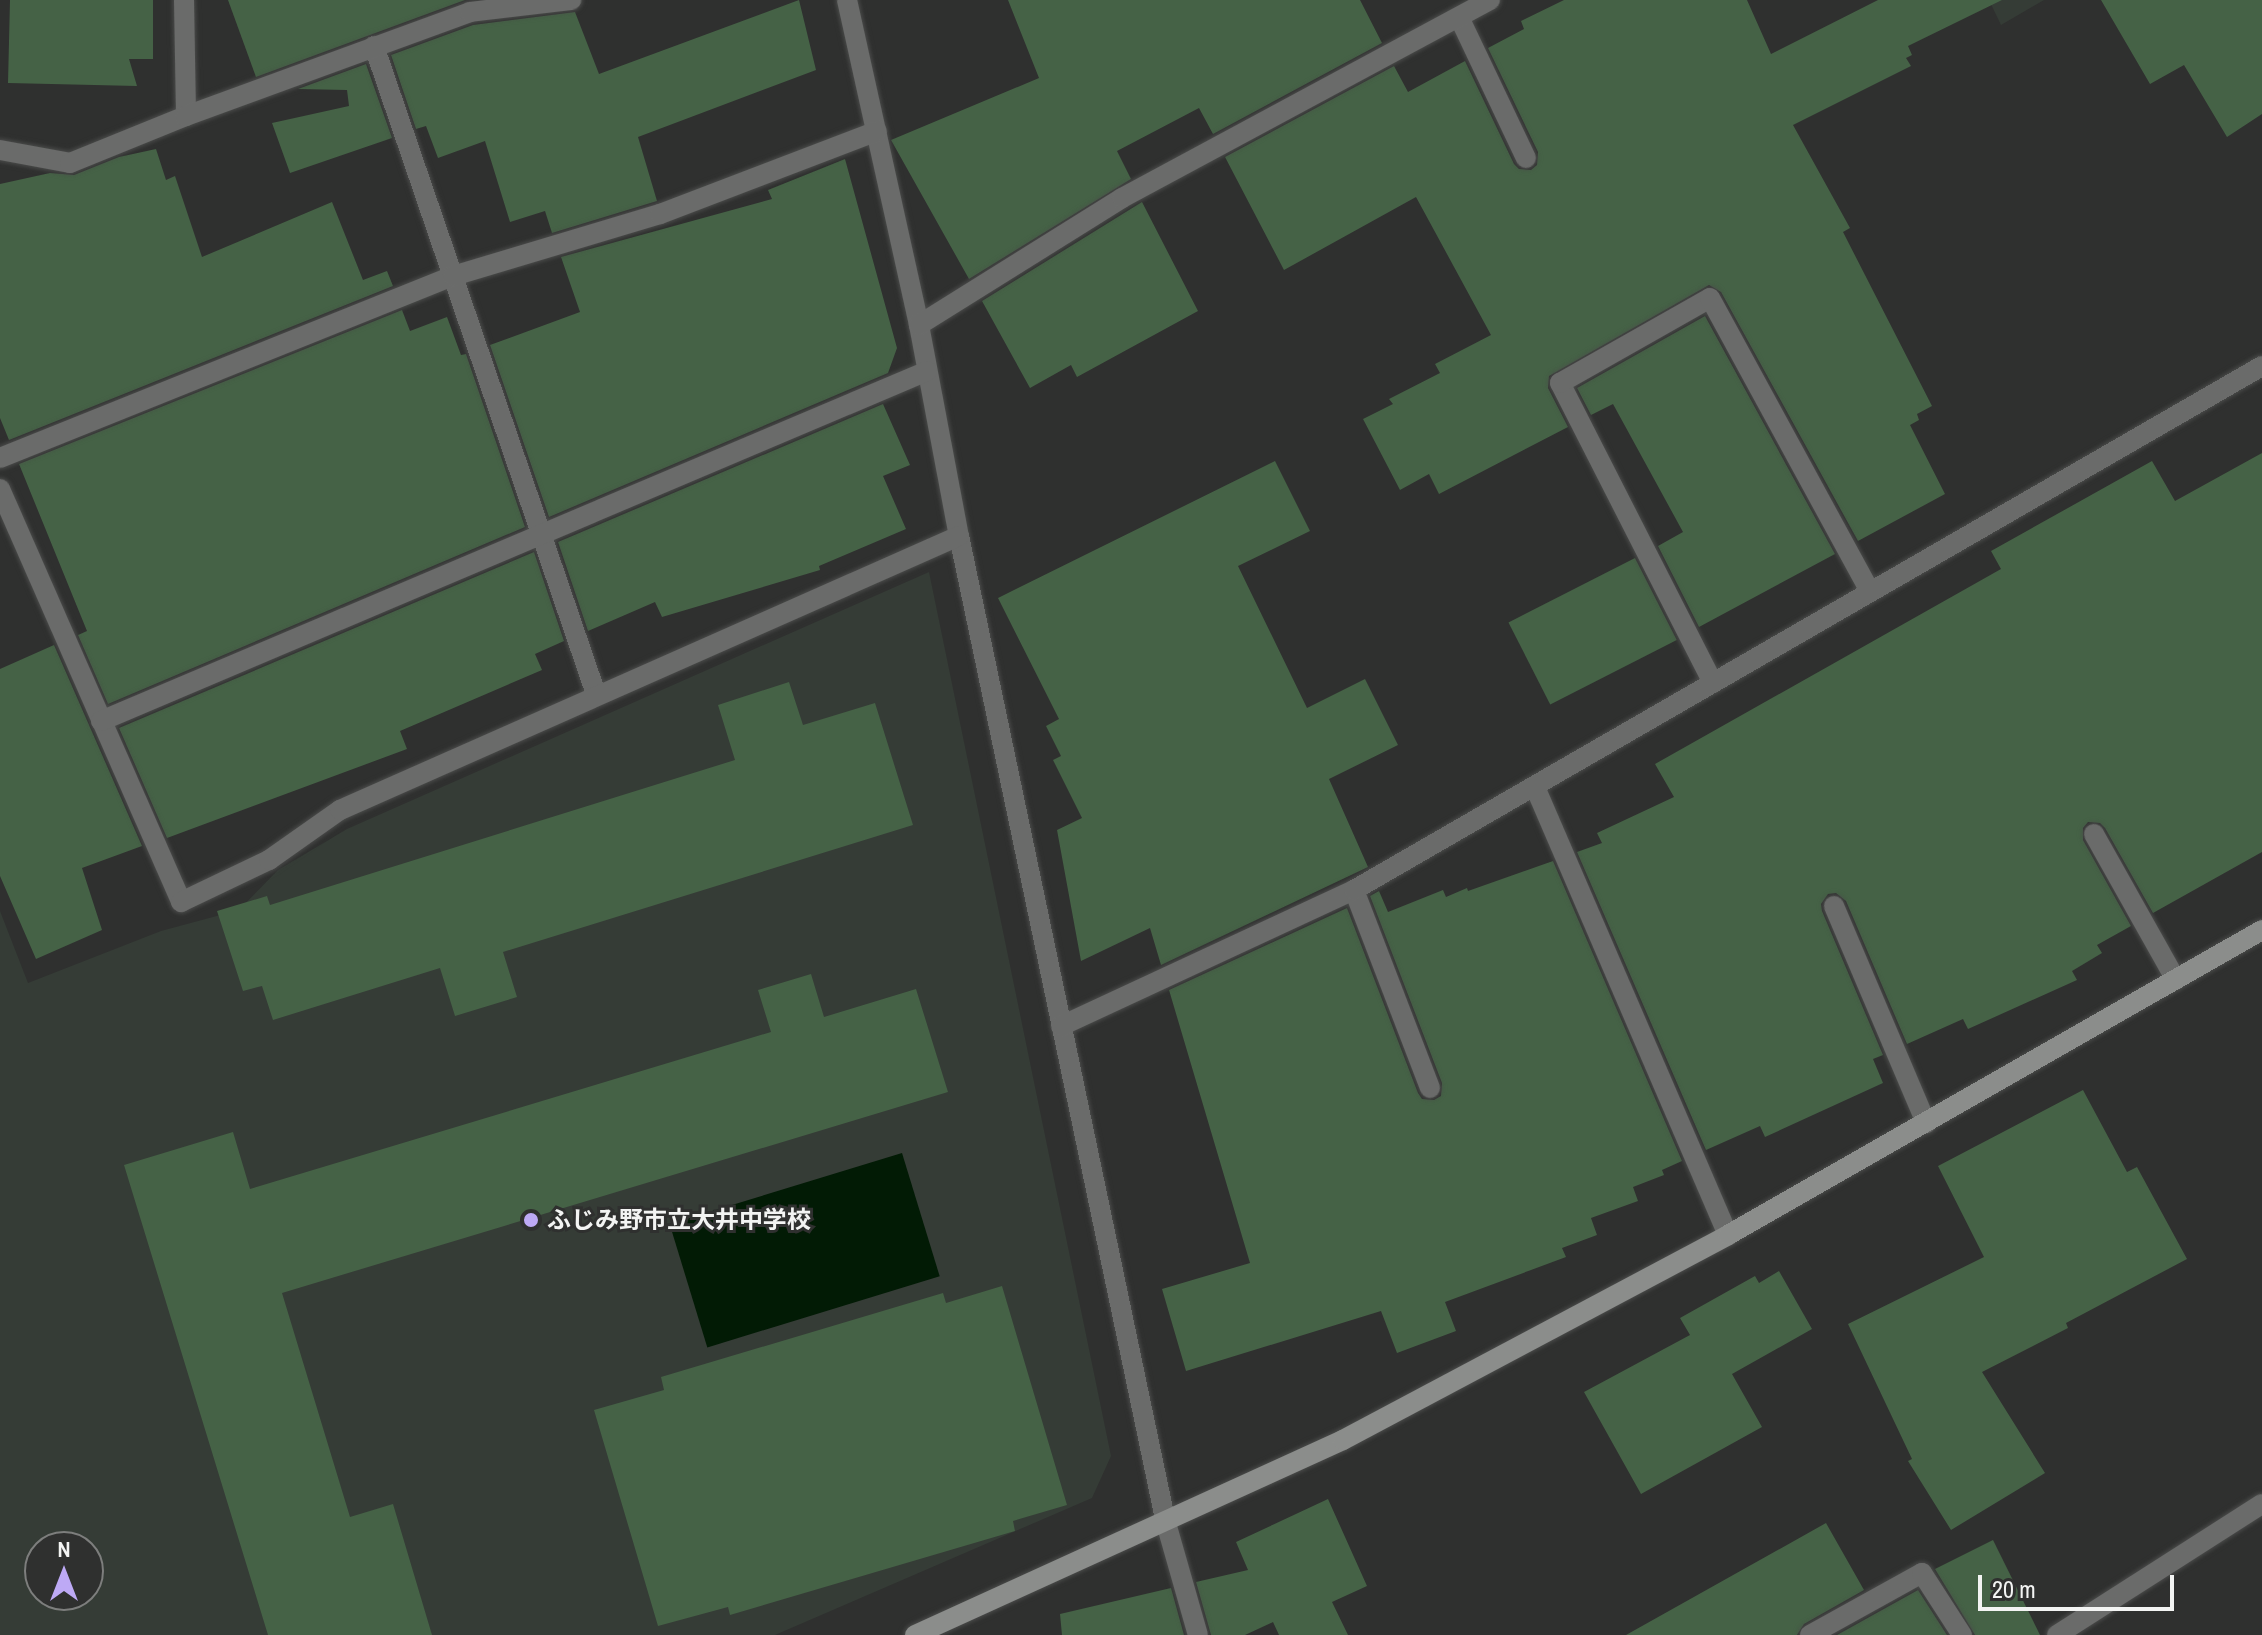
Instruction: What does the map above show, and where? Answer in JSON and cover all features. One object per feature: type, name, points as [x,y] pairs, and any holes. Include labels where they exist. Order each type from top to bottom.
[{"type":"street","points":[[184,0],[186,116]]},
{"type":"street","points":[[0,150],[70,163],[374,46],[469,6],[571,0]]},
{"type":"street","points":[[847,0],[919,325],[959,536],[1166,1523],[1198,1635]]},
{"type":"street","points":[[919,325],[1122,198],[1490,0]]},
{"type":"street","points":[[1459,17],[1526,158]]},
{"type":"street","points":[[374,46],[596,694]]},
{"type":"street","points":[[0,458],[453,276],[660,214],[877,131]]},
{"type":"street","points":[[1713,683],[1560,383],[1710,298],[1870,591]]},
{"type":"street","points":[[1061,1026],[1354,890],[2262,366]]},
{"type":"street","points":[[101,721],[542,537],[927,371]]},
{"type":"street","points":[[0,489],[181,902],[269,860],[340,810],[596,694],[959,536]]},
{"type":"street","points":[[1535,787],[1728,1235]]},
{"type":"street","points":[[2094,834],[2176,980]]},
{"type":"street","points":[[1354,890],[1430,1088]]},
{"type":"street","points":[[1834,906],[1926,1123]]},
{"type":"street","points":[[915,1635],[1343,1440],[1728,1235],[2262,930]]},
{"type":"street","points":[[2057,1635],[2262,1504]]},
{"type":"street","points":[[1810,1635],[1922,1573],[1962,1635]]},
{"type":"shaded area","points":[[1989,0],[2044,0],[2001,25]]},
{"type":"shaded area","name":"ふじみ野市立大井中学校","points":[[929,572],[1111,1456],[1092,1498],[775,1635],[0,1635],[0,911],[28,983],[161,931],[239,910],[278,870],[347,829]]},
{"type":"shaded area","points":[[902,1153],[940,1276],[707,1347],[670,1224]]},
{"type":"building","points":[[10,0],[153,0],[153,59],[129,59],[137,86],[8,83]]},
{"type":"building","points":[[228,0],[465,0],[256,77]]},
{"type":"building","points":[[799,0],[816,70],[638,137],[657,201],[552,233],[545,211],[510,222],[485,141],[438,158],[426,126],[416,129],[391,55],[473,25],[575,12],[599,74]]},
{"type":"building","points":[[1008,0],[1360,0],[1382,43],[1213,134],[1199,108],[1117,151],[1131,179],[969,279],[891,140],[1039,78]]},
{"type":"building","points":[[1564,0],[1747,0],[1771,54],[1878,0],[2002,0],[1908,46],[1912,55],[1906,58],[1911,66],[1793,125],[1850,228],[1843,232],[1932,406],[1917,414],[1919,420],[1910,425],[1945,494],[1858,541],[1721,292],[1709,285],[1549,376],[1548,388],[1568,427],[1439,494],[1429,474],[1400,490],[1363,419],[1393,404],[1389,399],[1440,373],[1435,364],[1491,335],[1416,197],[1284,270],[1225,157],[1394,66],[1408,92],[1465,61],[1514,164],[1519,169],[1531,170],[1537,165],[1538,152],[1488,48],[1524,29],[1521,21]]},
{"type":"building","points":[[2101,0],[2262,0],[2262,114],[2227,137],[2184,65],[2150,84]]},
{"type":"building","points":[[366,64],[392,138],[290,173],[272,123],[349,106],[347,90],[298,89]]},
{"type":"building","points":[[156,149],[166,180],[175,176],[202,257],[332,202],[363,280],[387,271],[393,286],[9,440],[0,418],[0,184],[50,173],[74,175],[119,157]]},
{"type":"building","points":[[845,159],[897,348],[888,373],[549,517],[490,345],[580,312],[561,257],[772,199],[768,190]]},
{"type":"building","points":[[1142,202],[1198,311],[1077,377],[1071,365],[1030,388],[982,301]]},
{"type":"building","points":[[402,310],[410,331],[447,317],[461,355],[466,354],[525,527],[108,704],[78,635],[87,631],[19,464]]},
{"type":"building","points":[[1705,316],[1835,554],[1699,627],[1658,546],[1683,532],[1613,404],[1591,415],[1577,388]]},
{"type":"building","points":[[883,404],[910,465],[883,476],[906,529],[819,566],[820,570],[662,617],[655,602],[588,631],[558,542]]},
{"type":"building","points":[[2262,453],[2262,852],[2153,913],[2105,828],[2100,823],[2088,822],[2083,828],[2083,840],[2131,926],[2097,945],[2102,953],[2072,971],[2077,980],[1968,1029],[1963,1019],[1907,1044],[1846,901],[1836,893],[1828,894],[1821,904],[1822,911],[1883,1055],[1873,1059],[1883,1083],[1765,1137],[1760,1126],[1706,1150],[1577,852],[1602,843],[1597,833],[1674,797],[1655,764],[2001,569],[1991,551],[2152,461],[2175,501]]},
{"type":"building","points":[[1275,461],[1310,531],[1238,566],[1307,708],[1365,679],[1398,745],[1329,779],[1368,867],[1161,965],[1150,928],[1081,961],[1057,830],[1082,818],[1053,760],[1061,756],[1046,726],[1059,719],[998,598]]},
{"type":"building","points":[[534,552],[564,641],[535,654],[542,670],[400,731],[407,749],[167,838],[119,728]]},
{"type":"building","points":[[1635,558],[1677,640],[1550,704],[1508,622]]},
{"type":"building","points":[[54,645],[142,846],[82,868],[102,930],[36,959],[0,876],[0,669]]},
{"type":"building","points":[[789,682],[803,725],[875,703],[913,825],[503,952],[517,997],[455,1016],[440,968],[273,1020],[262,986],[243,991],[217,911],[267,896],[270,905],[735,760],[718,705]]},
{"type":"building","points":[[1553,861],[1682,1161],[1662,1170],[1664,1175],[1633,1187],[1638,1201],[1591,1218],[1597,1235],[1562,1248],[1566,1257],[1445,1302],[1456,1331],[1397,1353],[1381,1311],[1186,1371],[1162,1289],[1250,1263],[1169,990],[1347,908],[1418,1093],[1422,1099],[1434,1100],[1441,1096],[1442,1083],[1370,896],[1379,891],[1388,912],[1443,890],[1446,897]]},
{"type":"building","points":[[811,974],[824,1017],[916,989],[948,1092],[282,1293],[350,1517],[393,1504],[432,1635],[268,1635],[124,1165],[233,1132],[250,1189],[771,1032],[758,990]]},
{"type":"building","points":[[2083,1090],[2127,1172],[2137,1167],[2187,1259],[2066,1323],[2068,1328],[1982,1372],[2045,1473],[1951,1530],[1908,1461],[1912,1459],[1848,1324],[1984,1257],[1938,1166]]},
{"type":"building","points":[[1779,1271],[1812,1329],[1732,1374],[1762,1427],[1641,1494],[1584,1392],[1690,1335],[1680,1318],[1755,1276],[1759,1283]]},
{"type":"building","points":[[1002,1286],[1067,1505],[1013,1521],[1015,1531],[730,1615],[728,1607],[658,1626],[594,1410],[664,1390],[661,1377],[943,1293],[946,1303]]},
{"type":"building","points":[[1328,1499],[1367,1586],[1332,1602],[1348,1635],[1279,1635],[1273,1622],[1245,1635],[1211,1635],[1196,1582],[1248,1570],[1236,1542]]},
{"type":"building","points":[[1826,1523],[1864,1590],[1804,1624],[1797,1635],[1626,1635]]},
{"type":"building","points":[[1993,1540],[2040,1635],[1975,1635],[1935,1569]]},
{"type":"building","points":[[1171,1588],[1184,1635],[1062,1635],[1060,1614]]},
{"type":"building","points":[[1918,1590],[1947,1635],[1837,1635]]},
{"type":"place","name":"ふじみ野市立大井中学校","points":[[531,1220]]}]
